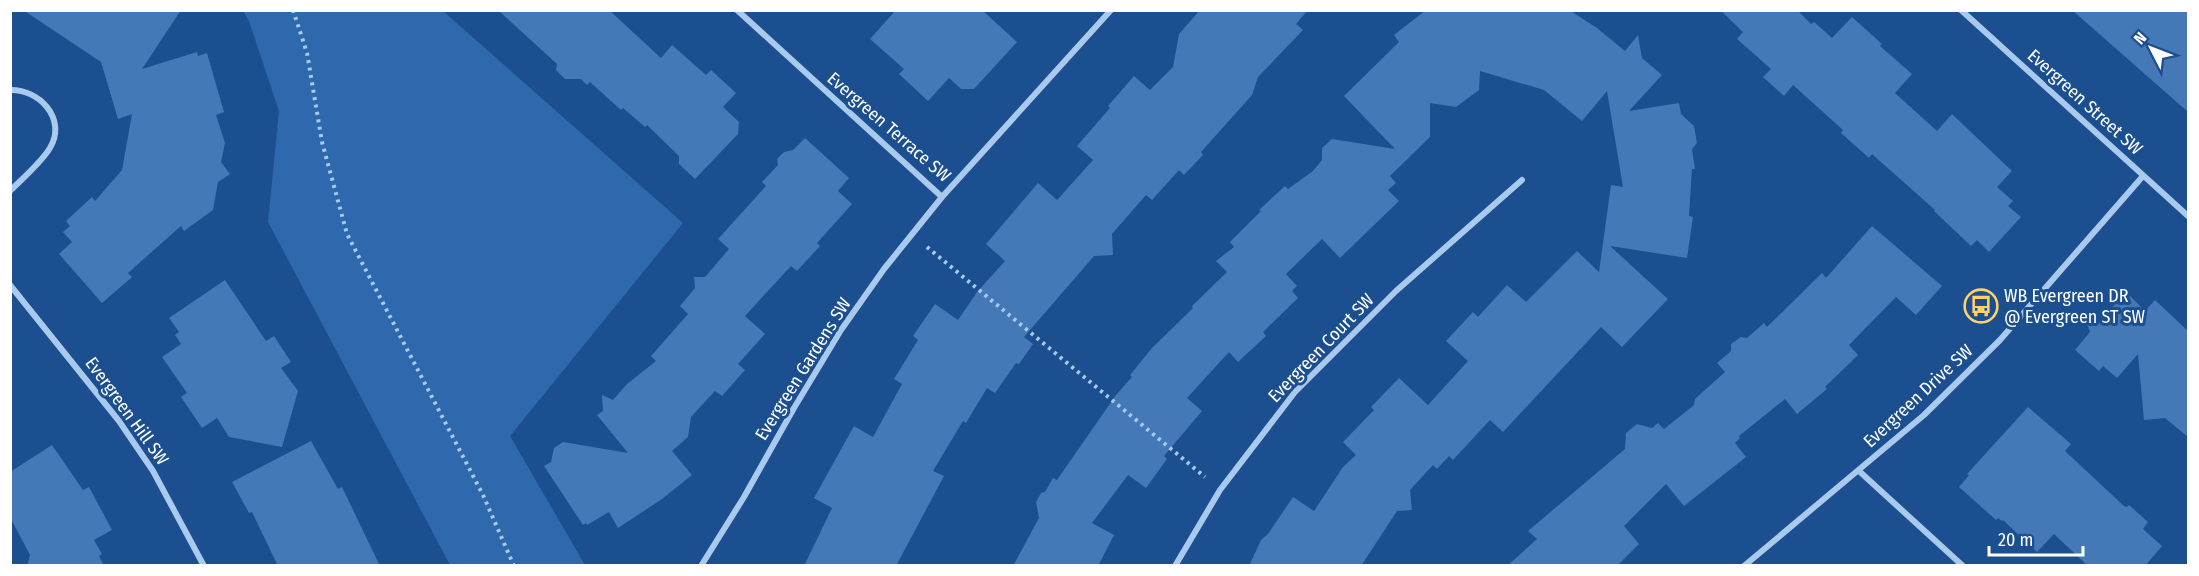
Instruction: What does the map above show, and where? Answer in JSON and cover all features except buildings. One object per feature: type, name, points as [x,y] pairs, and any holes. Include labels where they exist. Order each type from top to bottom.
[{"type":"street","name":"Evergreen Terrace SW","points":[[737,10],[942,197],[1111,10]]},
{"type":"street","name":"Evergreen Street SW","points":[[1961,10],[2188,216]]},
{"type":"street","points":[[10,90],[25,91],[35,95],[51,112],[54,124],[51,147],[10,191]]},
{"type":"street","name":"Evergreen Drive SW","points":[[1744,566],[1924,416],[2000,340],[2143,176]]},
{"type":"street","name":"Evergreen Court SW","points":[[1175,566],[1220,490],[1295,392],[1396,291],[1522,180]]},
{"type":"street","name":"Evergreen Gardens SW","points":[[701,566],[841,330],[884,269],[942,197]]},
{"type":"street","name":"Evergreen Hill SW","points":[[10,285],[119,421],[153,471],[204,566]]},
{"type":"street","points":[[1859,471],[1963,566]]},
{"type":"path","points":[[293,10],[307,53],[322,142],[347,234],[483,495],[514,566]]},
{"type":"path","points":[[912,235],[1220,490]]},
{"type":"shaded area","points":[[243,11],[443,11],[683,223],[510,436],[585,565],[450,565],[268,222],[279,111],[249,21]]},
{"type":"place","name":"WB Evergreen DR @ Evergreen ST SW","points":[[1981,306]]}]
